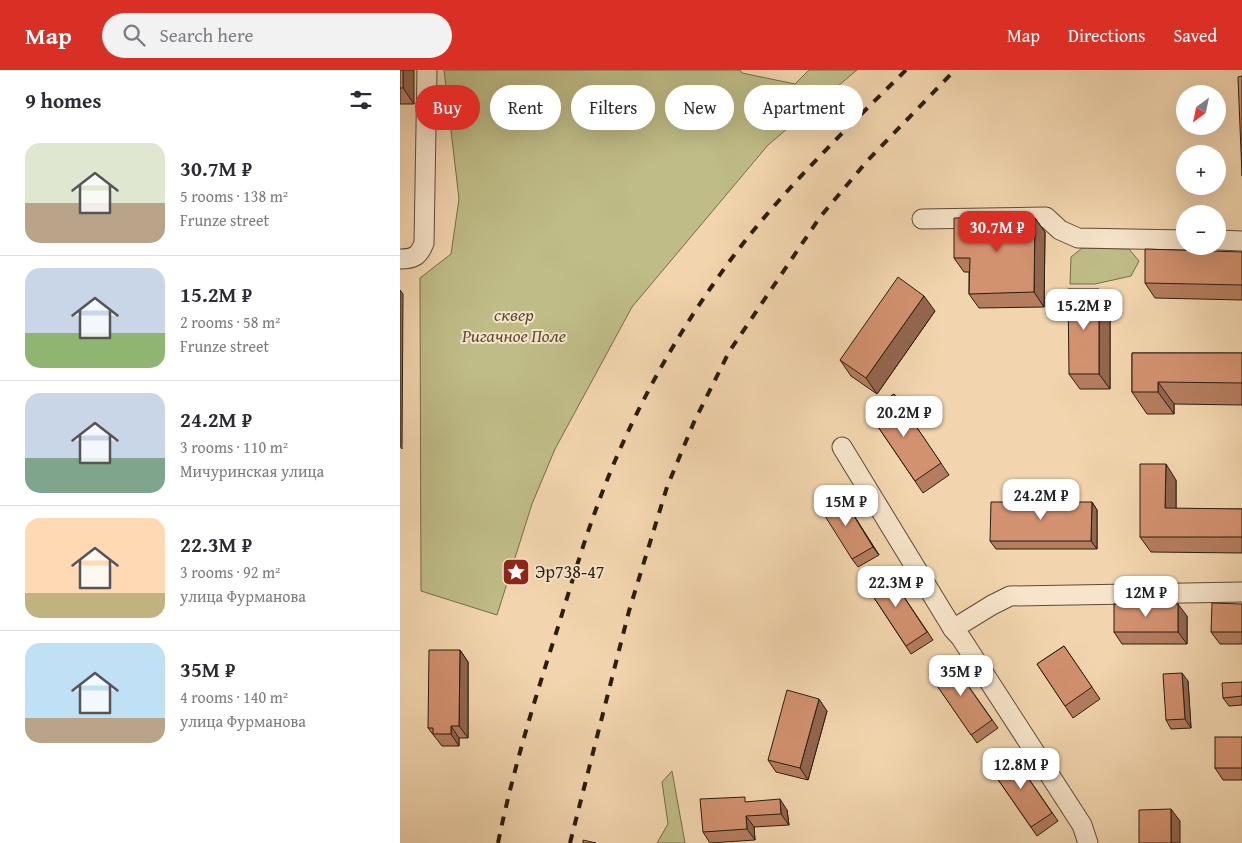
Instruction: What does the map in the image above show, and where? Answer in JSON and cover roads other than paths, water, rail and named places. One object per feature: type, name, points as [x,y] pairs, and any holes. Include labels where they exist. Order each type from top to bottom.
[{"type":"street","points":[[400,258],[412,259],[420,253],[424,243],[427,70]]},
{"type":"street","points":[[922,219],[1046,217],[1060,230],[1078,238],[1176,240]]},
{"type":"street","points":[[1226,240],[1242,241]]},
{"type":"street","points":[[842,447],[953,628],[1082,825],[1088,843]]},
{"type":"street","points":[[953,628],[992,604],[1010,596],[1242,592]]},
{"type":"railway","points":[[498,843],[510,788],[525,734],[585,541],[618,453],[646,395],[677,339],[733,256],[804,173],[906,70]]},
{"type":"railway","points":[[570,843],[629,611],[667,487],[694,422],[729,352],[820,217],[868,160],[955,70]]},
{"type":"place","name":"Эр738-47","points":[[516,572]]},
{"type":"park label","name":"сквер Ригачное Поле","points":[[514,325]]}]
